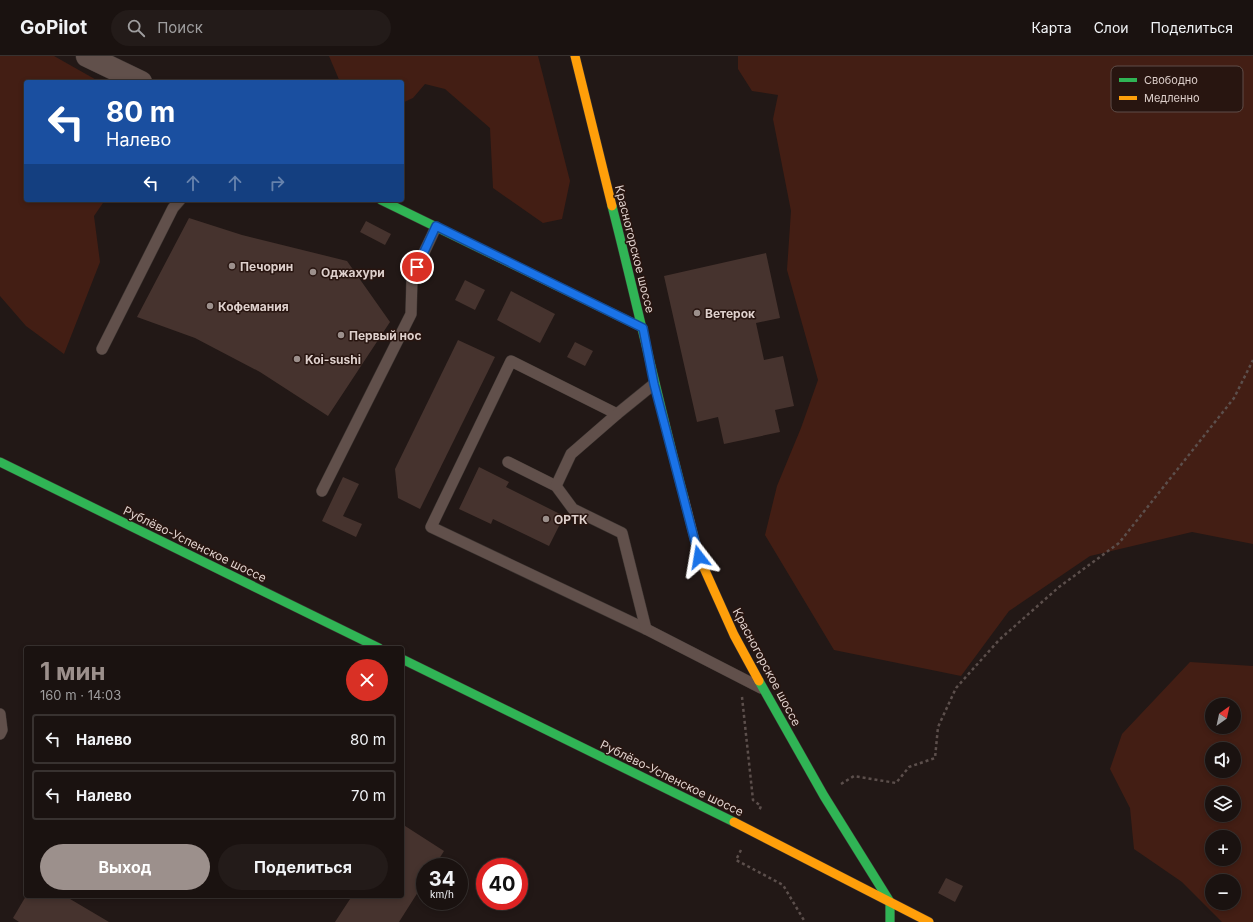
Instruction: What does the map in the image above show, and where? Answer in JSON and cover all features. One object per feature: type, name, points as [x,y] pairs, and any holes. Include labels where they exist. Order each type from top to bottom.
[{"type":"street","points":[[88,56],[137,80]]},
{"type":"street","name":"Красногорское шоссе","points":[[576,56],[643,328],[654,384],[699,557],[734,636],[824,796],[890,902]]},
{"type":"street","points":[[385,202],[643,328]]},
{"type":"street","name":"Рублёво-Успенское шоссе","points":[[0,462],[375,646]]},
{"type":"street","name":"Рублёво-Успенское шоссе","points":[[404,660],[751,830],[929,922]]},
{"type":"street","points":[[890,902],[890,922]]},
{"type":"lane","points":[[102,349],[173,208],[178,202]]},
{"type":"lane","points":[[322,491],[411,314],[412,278],[436,226]]},
{"type":"lane","points":[[617,414],[511,361],[431,527],[646,629],[764,690]]},
{"type":"lane","points":[[556,486],[572,454],[617,414],[654,384]]},
{"type":"lane","points":[[508,462],[556,486],[573,508],[622,533],[646,629]]},
{"type":"lane","points":[[0,714],[2,730],[0,734]]},
{"type":"path","points":[[824,796],[854,776],[896,783],[909,767],[936,758],[938,727],[956,688],[999,640],[1058,587],[1119,543],[1234,398],[1253,360]]},
{"type":"path","points":[[742,697],[753,800],[762,806]]},
{"type":"path","points":[[743,846],[736,860],[783,885],[805,922]]},
{"type":"shaded area","points":[[0,56],[54,56],[96,80],[24,80],[24,202],[104,202],[94,216],[100,262],[64,354],[26,326],[0,296]]},
{"type":"shaded area","points":[[329,56],[538,56],[570,181],[562,219],[543,223],[493,188],[490,128],[445,89],[425,84],[413,98],[404,102],[404,80],[339,80]]},
{"type":"shaded area","points":[[738,56],[1253,56],[1253,544],[1192,532],[1090,556],[1009,611],[961,676],[834,650],[765,535],[777,486],[801,428],[818,380],[787,270],[791,211],[773,119],[778,95],[752,91],[738,69]]},
{"type":"shaded area","points":[[1190,662],[1253,666],[1253,922],[1222,922],[1210,910],[1241,910],[1241,874],[1205,874],[1205,905],[1182,882],[1134,849],[1130,808],[1110,769],[1122,734]]},
{"type":"building","points":[[189,218],[242,235],[347,261],[390,322],[328,416],[260,372],[195,338],[137,317]]},
{"type":"building","points":[[366,221],[391,234],[385,245],[360,232]]},
{"type":"building","points":[[766,253],[780,318],[756,323],[764,360],[783,356],[794,406],[775,410],[780,432],[724,444],[718,417],[697,422],[664,276]]},
{"type":"building","points":[[465,280],[485,290],[475,310],[455,300]]},
{"type":"building","points":[[511,291],[555,314],[540,343],[497,320]]},
{"type":"building","points":[[458,340],[495,357],[420,509],[398,498],[395,469]]},
{"type":"building","points":[[575,342],[593,351],[585,366],[567,357]]},
{"type":"building","points":[[479,467],[509,482],[506,487],[564,516],[549,546],[493,519],[491,524],[459,509]]},
{"type":"building","points":[[343,477],[359,484],[343,516],[362,524],[356,537],[322,521]]},
{"type":"building","points":[[404,825],[444,851],[440,858],[416,858],[416,895],[399,922],[335,922],[351,898],[404,898]]},
{"type":"building","points":[[946,878],[963,886],[955,902],[938,893]]},
{"type":"building","points":[[25,898],[68,898],[109,922],[19,922],[13,918]]},
{"type":"traffic: fast","points":[[385,202],[643,328]]},
{"type":"traffic: fast","points":[[612,206],[684,498]]},
{"type":"traffic: fast","points":[[0,462],[375,646]]},
{"type":"traffic: fast","points":[[404,660],[734,822]]},
{"type":"traffic: fast","points":[[759,681],[824,796],[890,902],[890,922]]},
{"type":"traffic: slow","points":[[575,56],[612,206]]},
{"type":"traffic: slow","points":[[684,498],[699,557],[734,635],[759,681]]},
{"type":"traffic: slow","points":[[734,822],[929,922]]},
{"type":"place","name":"Печорин","points":[[232,266]]},
{"type":"place","name":"Оджахури","points":[[313,272]]},
{"type":"place","name":"Кофемания","points":[[210,306]]},
{"type":"place","name":"Ветерок","points":[[697,313]]},
{"type":"place","name":"Первый нос","points":[[341,335]]},
{"type":"place","name":"Koi-sushi","points":[[297,359]]},
{"type":"place","name":"ОРТК","points":[[546,519]]},
{"type":"route","points":[[417,267],[436,226],[643,328],[654,384],[699,557]]}]
